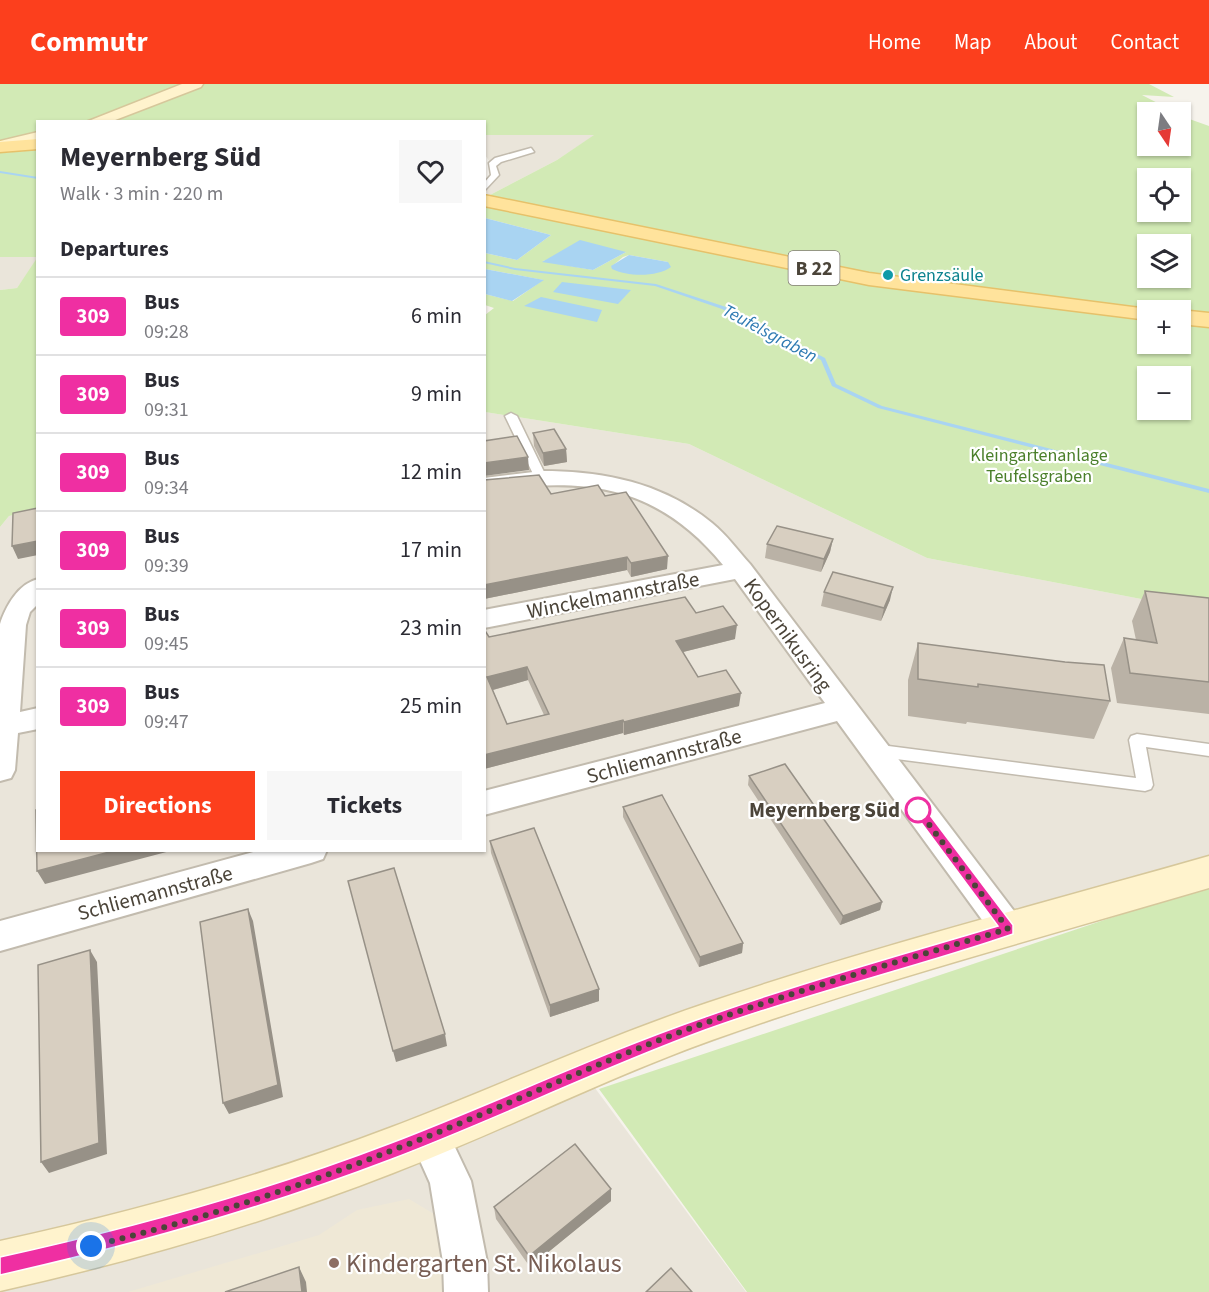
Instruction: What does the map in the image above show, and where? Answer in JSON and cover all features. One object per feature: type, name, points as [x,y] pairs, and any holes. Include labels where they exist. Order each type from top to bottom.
[{"type":"main road","points":[[0,146],[36,144]]},
{"type":"main road","name":"B 22","points":[[486,200],[869,279],[1137,313]]},
{"type":"main road","points":[[1191,318],[1209,320]]},
{"type":"street","points":[[100,120],[196,84]]},
{"type":"street","points":[[112,120],[135,108]]},
{"type":"street","points":[[0,146],[36,137]]},
{"type":"street","name":"Kopernikusring","points":[[486,485],[541,478],[584,478],[642,491],[667,503],[705,530],[741,570],[1008,929]]},
{"type":"street","name":"Winckelmannstraße","points":[[486,619],[741,570]]},
{"type":"street","points":[[0,770],[13,625],[8,614],[36,589]]},
{"type":"street","name":"Schliemannstraße","points":[[486,802],[843,710]]},
{"type":"street","points":[[5,726],[36,718]]},
{"type":"street","name":"Schliemannstraße","points":[[0,936],[304,852]]},
{"type":"street","points":[[0,1266],[108,1242],[219,1210],[429,1136],[584,1070],[705,1023],[845,977],[1209,872]]},
{"type":"street","points":[[429,1136],[450,1181],[465,1262],[466,1292]]},
{"type":"lane","points":[[486,186],[495,175],[492,165],[498,160],[531,150]]},
{"type":"lane","points":[[511,416],[541,478]]},
{"type":"lane","points":[[873,750],[1145,784],[1137,740],[1209,750]]},
{"type":"shaded area","points":[[486,135],[595,135],[557,160],[488,196],[486,192],[492,165],[486,156]]},
{"type":"shaded area","points":[[0,257],[36,257],[36,261],[17,288],[0,290]]},
{"type":"shaded area","points":[[486,412],[689,444],[927,558],[1209,612],[1209,868],[592,1084],[746,1292],[0,1292],[0,527],[9,516],[36,510],[36,852],[486,852]]},
{"type":"shaded area","name":"Kindergarten St. Nikolaus","points":[[409,1199],[439,1217],[445,1292],[128,1292],[319,1235],[357,1210]]},
{"type":"green space","points":[[0,84],[187,84],[92,120],[36,120],[36,135],[0,143]]},
{"type":"green space","points":[[202,84],[1149,84],[1174,97],[1142,95],[1156,102],[1137,102],[1137,156],[1191,156],[1191,120],[1209,126],[1209,315],[1191,313],[1191,300],[1137,300],[1137,307],[849,272],[587,219],[488,196],[557,160],[594,135],[486,135],[486,120],[119,120]]},
{"type":"green space","points":[[36,150],[36,257],[0,257],[0,153]]},
{"type":"green space","name":"Kleingartenanlage Teufelsgraben","points":[[486,205],[863,281],[1137,319],[1137,354],[1191,354],[1191,325],[1209,327],[1209,612],[927,558],[689,444],[486,412],[486,314],[494,308],[486,305],[486,294],[513,301],[543,280],[486,269],[486,253],[517,260],[551,235],[486,218]],"holes":[[[626,252],[593,270],[542,261]],[[629,255],[668,262],[611,267]]]},
{"type":"green space","points":[[36,260],[36,510],[9,516],[0,527],[0,290],[17,288]]},
{"type":"green space","points":[[1209,885],[1209,1292],[747,1292],[599,1089]]},
{"type":"water","points":[[486,218],[551,235],[517,260],[486,253]]},
{"type":"water","points":[[580,240],[626,252],[593,270],[542,262]]},
{"type":"water","points":[[629,255],[668,262],[671,267],[659,273],[643,275],[612,269],[611,266]]},
{"type":"water","points":[[486,269],[544,280],[512,301],[486,294]]},
{"type":"water","points":[[562,282],[631,290],[618,304],[553,292]]},
{"type":"water","points":[[541,297],[602,310],[597,322],[524,306]]},
{"type":"building","points":[[554,429],[566,449],[543,453],[533,433]]},
{"type":"building","points":[[517,436],[528,457],[486,463],[486,441]]},
{"type":"building","points":[[539,475],[551,494],[598,485],[605,496],[626,492],[668,556],[631,563],[627,557],[486,585],[486,480]]},
{"type":"building","points":[[36,508],[36,541],[12,546],[13,513]]},
{"type":"building","points":[[777,526],[833,539],[824,559],[767,544]]},
{"type":"building","points":[[833,572],[893,587],[884,608],[824,592]]},
{"type":"building","points":[[1145,591],[1209,598],[1209,682],[1130,673],[1124,638],[1157,643]]},
{"type":"building","points":[[685,597],[696,613],[723,606],[737,625],[676,641],[698,677],[726,670],[741,693],[486,754],[486,632],[489,637]],"holes":[[[527,667],[549,714],[507,724],[487,677]]]},
{"type":"building","points":[[918,643],[1104,665],[1110,701],[978,684],[978,687],[918,679]]},
{"type":"building","points":[[785,764],[882,902],[843,916],[749,776]]},
{"type":"building","points":[[662,795],[743,943],[700,957],[623,807]]},
{"type":"building","points":[[534,828],[599,989],[550,1005],[490,841]]},
{"type":"building","points":[[37,852],[109,852],[37,871]]},
{"type":"building","points":[[394,868],[445,1034],[393,1051],[348,881]]},
{"type":"building","points":[[248,909],[278,1085],[223,1103],[200,922]]},
{"type":"building","points":[[90,950],[99,1143],[41,1162],[38,965]]},
{"type":"building","points":[[575,1144],[611,1189],[529,1256],[494,1207]]},
{"type":"building","points":[[299,1267],[302,1292],[225,1292]]},
{"type":"building","points":[[671,1268],[692,1292],[646,1292]]},
{"type":"waterway","name":"Teufelsgraben","points":[[0,172],[36,178]]},
{"type":"waterway","name":"Teufelsgraben","points":[[486,262],[515,269],[656,285],[724,308],[823,359],[834,385],[880,407],[1209,491]]},
{"type":"bus line","name":"309","points":[[0,1266],[108,1242],[219,1210],[392,1151],[705,1023],[845,977],[1008,929],[918,810]]},
{"type":"place","name":"Grenzsäule","points":[[888,275]]},
{"type":"place","name":"Meyernberg Süd","points":[[918,810]]},
{"type":"place","name":"Kindergarten St. Nikolaus","points":[[334,1263]]},
{"type":"route","points":[[91,1246],[219,1210],[392,1151],[705,1023],[845,977],[1008,929],[918,810]]}]
